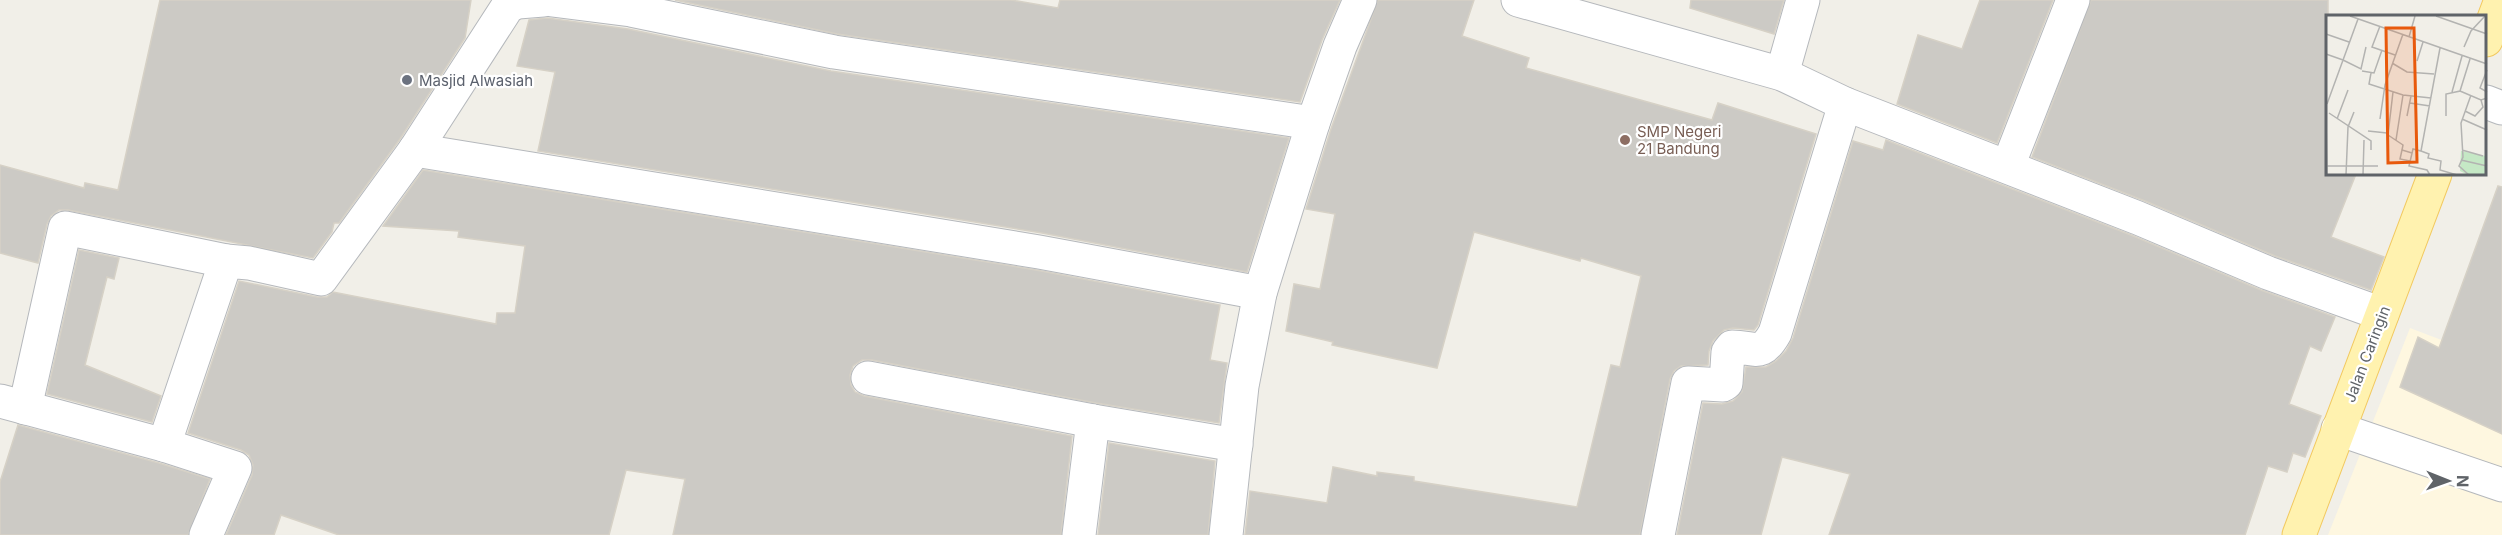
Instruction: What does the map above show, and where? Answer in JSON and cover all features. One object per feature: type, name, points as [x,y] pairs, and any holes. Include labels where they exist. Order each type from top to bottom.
[{"type":"main road","points":[[2487,37],[2501,0]]},
{"type":"main road","name":"Jalan Caringin","points":[[2299,535],[2434,176]]},
{"type":"street","points":[[206,535],[235,468],[164,445],[12,405],[65,228],[321,279],[416,150],[508,6],[518,2],[543,0]]},
{"type":"street","points":[[552,0],[631,10],[845,53],[1313,123]]},
{"type":"street","points":[[1226,535],[1242,386],[1260,293],[1313,123],[1340,46],[1360,0]]},
{"type":"street","points":[[1518,0],[1782,74],[1845,104],[2008,166],[2268,273],[2382,314]]},
{"type":"street","points":[[1782,74],[1803,0]]},
{"type":"street","points":[[2008,166],[2073,0]]},
{"type":"street","points":[[2487,102],[2502,108]]},
{"type":"street","points":[[1658,535],[1686,386],[1688,383],[1719,386],[1726,383],[1728,352],[1732,347],[1759,350],[1767,347],[1775,333],[1845,104]]},
{"type":"street","points":[[416,150],[1039,252],[1260,293]]},
{"type":"street","points":[[164,445],[226,261]]},
{"type":"street","points":[[868,378],[1093,421],[1236,445]]},
{"type":"street","points":[[1079,535],[1093,421]]},
{"type":"street","points":[[2338,429],[2502,484]]},
{"type":"shaded area","points":[[2410,328],[2502,363],[2502,535],[2328,535]]},
{"type":"building","points":[[160,0],[471,0],[465,38],[400,139],[339,223],[334,223],[332,232],[313,258],[68,210],[59,210],[51,216],[38,263],[0,253],[0,165],[84,188],[85,183],[118,190]]},
{"type":"building","points":[[675,0],[1011,0],[1058,8],[1060,0],[1340,0],[1322,40],[1300,102],[837,34]]},
{"type":"building","points":[[1378,0],[1474,0],[1462,36],[1529,58],[1526,68],[1712,120],[1718,103],[1816,134],[1758,325],[1754,330],[1733,328],[1724,330],[1713,341],[1709,351],[1708,365],[1681,366],[1674,371],[1670,379],[1640,535],[1245,535],[1250,491],[1327,503],[1333,467],[1377,476],[1377,472],[1414,477],[1414,481],[1577,507],[1611,365],[1620,367],[1641,276],[1581,258],[1580,261],[1474,232],[1437,368],[1332,345],[1333,342],[1286,331],[1294,284],[1320,289],[1335,214],[1306,209],[1331,129]]},
{"type":"building","points":[[1691,0],[1784,0],[1774,34],[1690,8]]},
{"type":"building","points":[[1980,0],[2053,0],[1997,143],[1897,104],[1918,35],[1962,49]]},
{"type":"building","points":[[2091,0],[2328,0],[2328,15],[2326,15],[2326,176],[2355,176],[2331,237],[2384,257],[2371,290],[2275,256],[2145,201],[2032,157]]},
{"type":"building","points":[[547,18],[628,29],[831,71],[1289,138],[1247,272],[1042,233],[538,151],[555,72],[517,66],[529,20]]},
{"type":"building","points":[[1886,140],[2131,235],[2261,290],[2335,317],[2321,351],[2310,346],[2289,404],[2321,416],[2305,457],[2293,453],[2287,472],[2268,466],[2245,535],[1829,535],[1850,474],[1782,457],[1761,535],[1677,535],[1703,403],[1722,404],[1733,401],[1742,392],[1746,367],[1766,367],[1786,351],[1793,338],[1853,141],[1883,150]]},
{"type":"building","points":[[423,170],[1036,270],[1220,305],[1210,360],[1227,363],[1219,423],[862,360],[853,366],[850,375],[851,385],[855,392],[864,396],[1072,436],[1061,535],[673,535],[685,479],[626,470],[609,535],[339,535],[281,515],[274,535],[226,535],[252,475],[253,465],[249,455],[241,450],[188,433],[239,281],[317,297],[327,297],[333,292],[496,324],[497,313],[515,313],[525,246],[458,237],[459,231],[383,226]]},
{"type":"building","points":[[2498,186],[2502,187],[2502,434],[2400,387],[2418,337],[2439,348]]},
{"type":"building","points":[[79,250],[119,258],[114,279],[107,277],[85,365],[161,396],[152,422],[47,394]]},
{"type":"building","points":[[18,425],[210,479],[188,535],[0,535],[0,482]]},
{"type":"building","points":[[1109,443],[1215,461],[1208,535],[1098,535]]},
{"type":"place","name":"Masjid Alwasiah","points":[[407,80]]},
{"type":"place","name":"SMP Negeri 21 Bandung","points":[[1625,140]]}]
